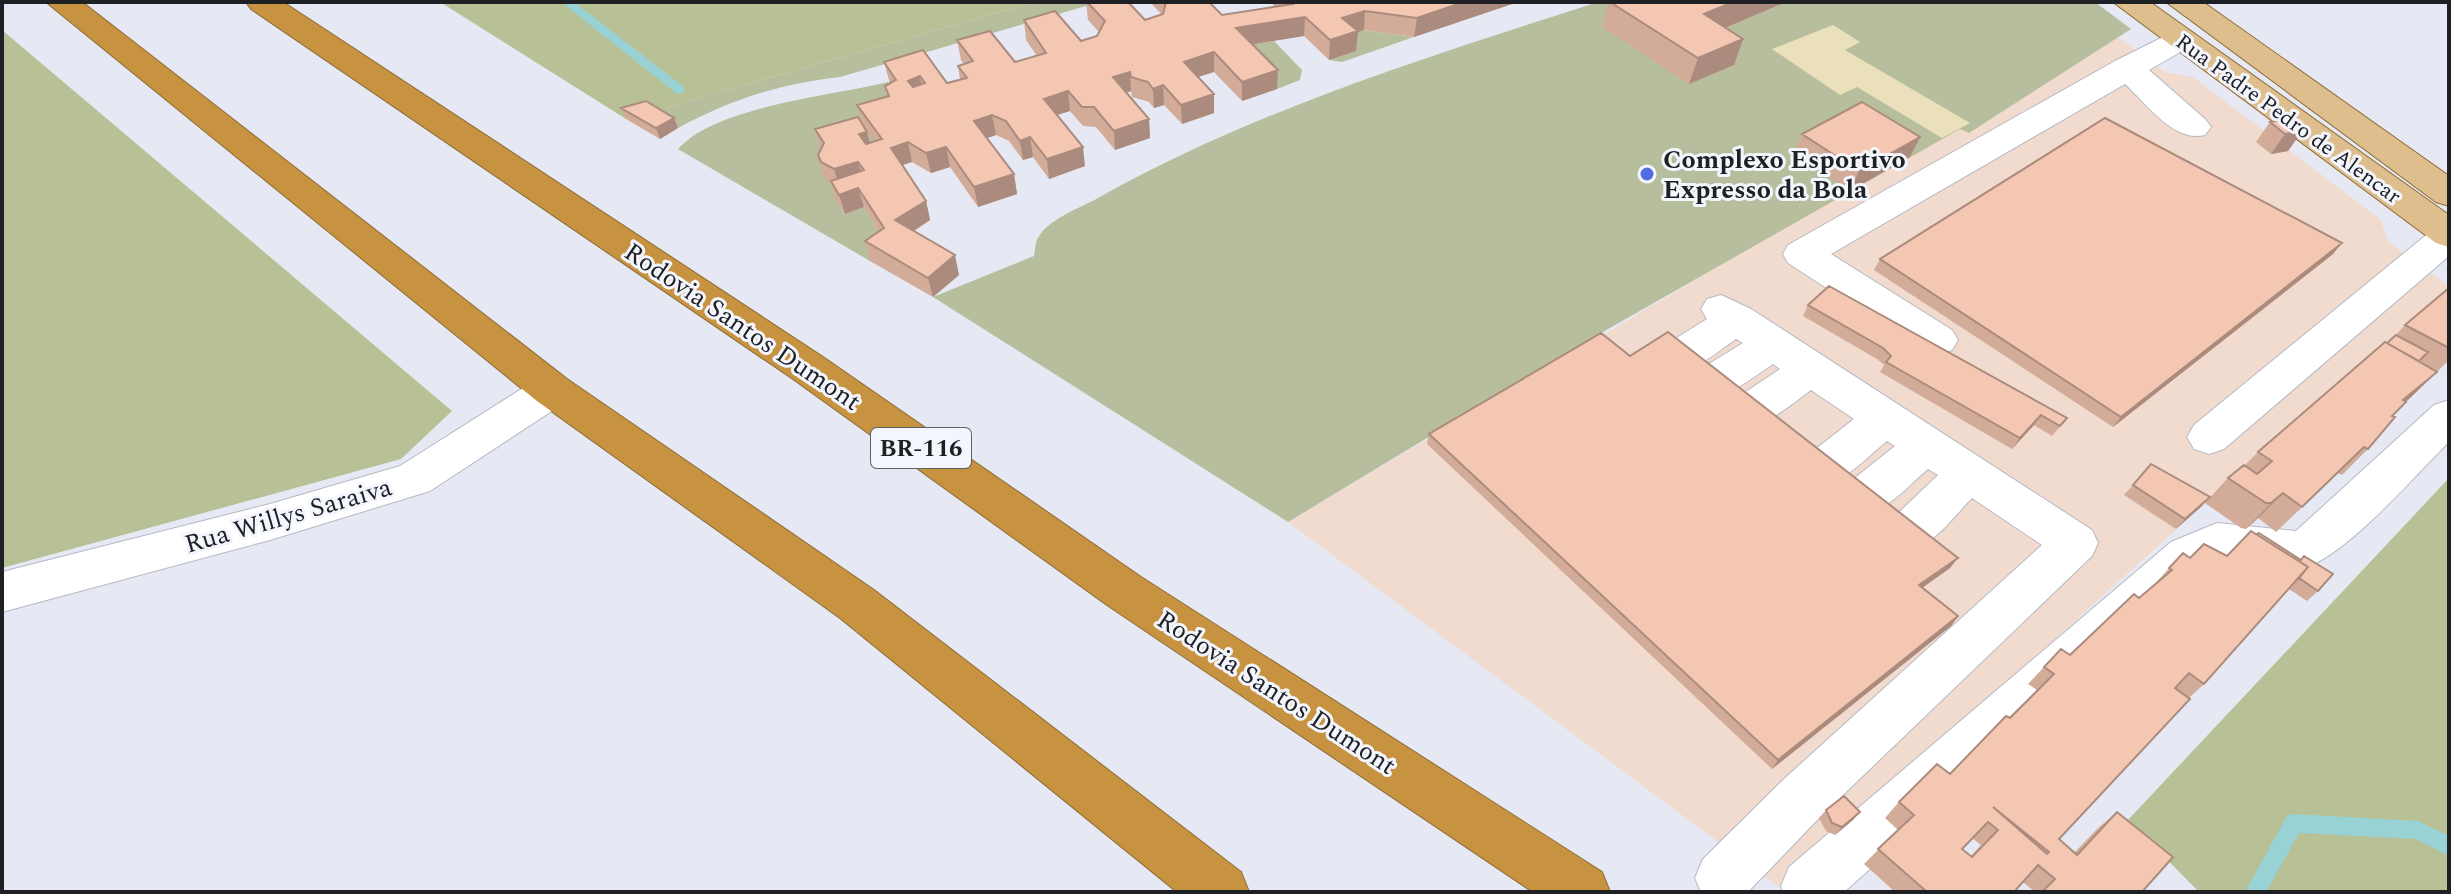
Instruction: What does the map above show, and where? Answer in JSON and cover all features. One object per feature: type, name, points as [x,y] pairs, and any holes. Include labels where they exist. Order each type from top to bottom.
[{"type":"highway","points":[[62,2],[238,137],[552,390],[857,604],[1221,892]]},
{"type":"highway","name":"Rodovia Santos Dumont","points":[[262,2],[808,368],[1124,591],[1582,892]]},
{"type":"main road","name":"Rua Padre Pedro de Alencar","points":[[2129,2],[2449,235]]},
{"type":"main road","name":"Rua Padre Pedro de Alencar","points":[[2182,2],[2449,194]]},
{"type":"street","points":[[1937,340],[1802,254],[2179,39]]},
{"type":"street","points":[[2127,68],[2193,127]]},
{"type":"street","points":[[2209,437],[2449,235]]},
{"type":"street","points":[[1682,355],[1761,335],[2075,543],[1802,798],[1723,878]]},
{"type":"street","points":[[1714,381],[1761,335]]},
{"type":"street","points":[[1750,410],[1761,335]]},
{"type":"street","name":"Rua Willys Saraiva","points":[[2,592],[270,522],[414,479],[552,390]]},
{"type":"street","points":[[1809,886],[2188,556],[2214,542],[2247,544],[2281,552],[2296,552],[2311,546],[2449,416]]},
{"type":"street","points":[[1823,468],[1885,418]]},
{"type":"street","points":[[1862,498],[1927,445]]},
{"type":"street","points":[[1906,534],[1969,472]]},
{"type":"shaded area","points":[[2118,37],[2165,72],[2193,77],[2381,220],[2388,241],[2449,286],[2449,291],[2201,507],[1780,888],[1288,522],[1744,251],[1960,128],[1969,133]]},
{"type":"green space","points":[[440,2],[1035,2],[626,119]]},
{"type":"green space","points":[[1035,2],[1100,2],[840,77],[756,94],[678,128],[650,112]]},
{"type":"green space","points":[[1598,2],[2095,2],[2131,29],[1969,133],[1960,129],[1601,333],[1288,522],[933,297],[1034,256],[1038,238],[1049,225],[1218,138],[1406,65]]},
{"type":"green space","points":[[2,30],[452,411],[401,459],[2,568]]},
{"type":"green space","points":[[1364,30],[1414,37],[1342,62],[1329,60],[1355,51],[1341,37]]},
{"type":"green space","points":[[1274,41],[1302,70],[1300,80],[1277,89],[1236,47]]},
{"type":"green space","points":[[888,82],[901,100],[863,125],[887,158],[823,175],[835,188],[837,202],[845,214],[864,207],[889,248],[870,261],[678,149],[696,134],[746,113]]},
{"type":"green space","points":[[2449,478],[2449,892],[2199,892],[2128,820]]},
{"type":"sand","points":[[1833,25],[1860,42],[1845,50],[1970,123],[1942,138],[1857,87],[1840,95],[1772,49]]},
{"type":"building","points":[[1087,2],[1128,2],[1145,20],[1163,14],[1166,2],[1209,2],[1222,15],[1293,4],[1291,2],[1464,2],[1417,18],[1365,11],[1342,18],[1358,31],[1330,40],[1305,17],[1236,28],[1278,70],[1242,82],[1214,52],[1184,62],[1214,94],[1181,105],[1163,85],[1153,89],[1148,82],[1131,77],[1130,72],[1113,77],[1149,119],[1114,131],[1094,107],[1082,107],[1068,91],[1044,99],[1083,147],[1047,159],[1030,137],[1020,141],[1006,121],[992,115],[974,121],[1014,174],[974,187],[946,147],[926,153],[908,142],[891,148],[926,201],[895,220],[955,255],[928,278],[865,241],[884,228],[858,188],[839,195],[831,181],[864,170],[858,162],[834,169],[821,162],[818,155],[824,143],[815,129],[858,117],[867,132],[859,134],[866,144],[882,139],[857,105],[889,96],[885,86],[896,80],[884,62],[923,50],[947,83],[967,78],[958,66],[973,61],[957,40],[990,31],[1015,62],[1046,53],[1024,20],[1055,11],[1081,41],[1097,36],[1105,21]],"holes":[[[920,76],[925,83],[913,87],[908,81]]]},
{"type":"building","points":[[1610,2],[1733,2],[1704,14],[1743,39],[1698,58]]},
{"type":"building","points":[[646,101],[674,118],[656,128],[621,108]]},
{"type":"building","points":[[1862,102],[1920,137],[1859,171],[1802,134]]},
{"type":"building","points":[[2105,118],[2342,243],[2121,417],[1880,259]]},
{"type":"building","points":[[2287,119],[2302,131],[2285,134],[2270,122]]},
{"type":"building","points":[[1829,286],[2067,418],[2060,426],[2041,415],[2020,438],[1886,362],[1891,356],[1883,348],[1808,305]]},
{"type":"building","points":[[2449,288],[2449,348],[2405,325]]},
{"type":"building","points":[[1668,332],[1958,558],[1919,585],[1958,616],[1778,760],[1429,434],[1601,333],[1630,356]]},
{"type":"building","points":[[2396,335],[2428,352],[2419,361],[2387,343]]},
{"type":"building","points":[[2385,342],[2437,372],[2403,400],[2406,402],[2368,449],[2364,447],[2302,507],[2283,493],[2271,503],[2266,503],[2228,478],[2244,465],[2257,474],[2272,461],[2258,452]]},
{"type":"building","points":[[2151,464],[2210,497],[2185,519],[2133,485]]},
{"type":"building","points":[[2251,531],[2308,567],[2204,684],[2189,673],[2175,688],[2190,699],[2059,839],[2077,855],[2117,812],[2173,857],[2142,892],[2042,892],[2055,879],[2038,865],[2014,892],[1927,892],[1878,849],[1914,815],[1899,802],[1937,764],[1950,774],[2006,716],[2010,718],[2054,674],[2044,667],[2061,649],[2070,655],[2134,594],[2139,598],[2172,570],[2169,568],[2183,553],[2190,558],[2204,544],[2227,556]],"holes":[[[1993,807],[2049,852],[2047,854]],[[1988,822],[1998,830],[1972,857],[1962,849]]]},
{"type":"building","points":[[2256,534],[2301,560],[2304,556],[2333,574],[2318,591],[2299,578],[2308,567]]},
{"type":"building","points":[[1844,796],[1860,812],[1842,827],[1832,823],[1826,810]]},
{"type":"waterway","points":[[567,2],[680,90]]},
{"type":"waterway","points":[[2255,892],[2294,823],[2418,830],[2449,846]]},
{"type":"place","name":"Complexo Esportivo Expresso da Bola","points":[[1647,174]]}]
